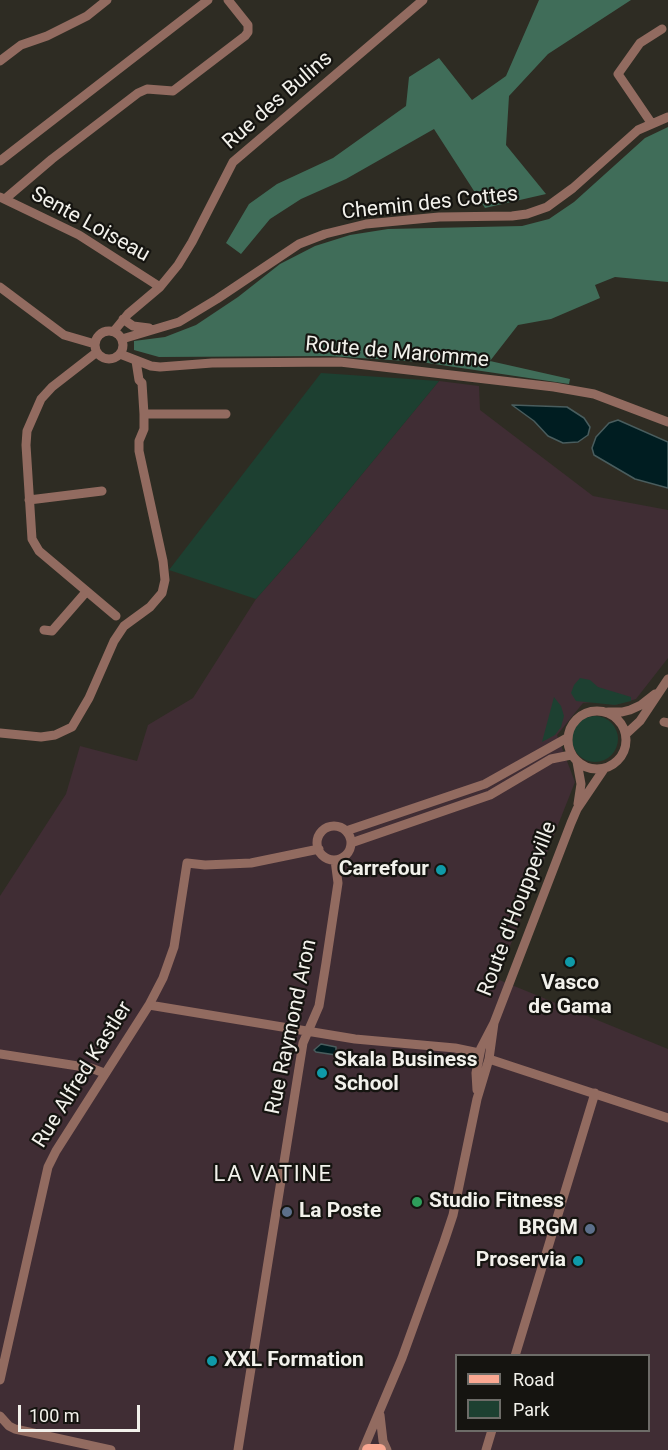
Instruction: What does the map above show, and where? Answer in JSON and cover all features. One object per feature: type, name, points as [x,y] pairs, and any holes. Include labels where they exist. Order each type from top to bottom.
[{"type":"main road","points":[[366,1450],[380,1450]]},
{"type":"street","points":[[0,62],[21,45],[47,36],[87,16],[107,0]]},
{"type":"street","points":[[0,161],[208,0]]},
{"type":"street","points":[[2,198],[138,93],[147,89],[174,91],[245,36],[248,32],[248,25],[228,0]]},
{"type":"street","name":"Rue des Bulins","points":[[118,335],[123,319],[160,286],[188,249],[233,162],[423,0]]},
{"type":"street","points":[[652,124],[618,74],[640,44],[662,29]]},
{"type":"street","name":"Chemin des Cottes","points":[[118,335],[179,322],[291,249],[325,234],[366,224],[439,217],[512,216],[547,207],[573,188],[638,130],[668,117]]},
{"type":"street","name":"Sente Loiseau","points":[[2,198],[79,235],[160,286]]},
{"type":"street","points":[[0,287],[64,335],[96,348]]},
{"type":"street","name":"Chemin des Cottes","points":[[123,319],[133,326],[155,328]]},
{"type":"street","points":[[108,330],[118,335],[123,345],[120,354],[108,359],[100,356],[96,348],[96,338],[108,330]]},
{"type":"street","points":[[96,348],[41,399],[27,431],[32,539],[34,545],[120,622]]},
{"type":"street","name":"Route de Maromme","points":[[120,354],[151,366],[223,363],[350,363],[577,390],[611,399],[668,422]]},
{"type":"street","points":[[0,734],[41,737],[55,735],[72,727],[82,712],[120,622],[156,601],[162,592],[165,580],[163,561],[139,450],[139,441],[144,429],[144,414],[142,383],[139,380],[136,361]]},
{"type":"street","points":[[142,383],[146,382],[151,366]]},
{"type":"street","points":[[144,414],[226,414]]},
{"type":"street","points":[[29,500],[102,491]]},
{"type":"street","points":[[44,630],[52,631],[86,592]]},
{"type":"street","points":[[351,843],[490,795],[551,759],[574,758],[591,769],[604,769],[618,761],[623,753],[626,734],[644,716],[668,679]]},
{"type":"street","points":[[574,758],[567,738],[573,722],[580,716],[594,710],[615,713],[630,710],[657,693]]},
{"type":"street","points":[[608,712],[616,718],[626,734]]},
{"type":"street","points":[[346,831],[351,843],[349,852],[335,860],[327,858],[319,849],[318,839],[325,829],[335,826],[346,831],[478,787],[567,738]]},
{"type":"street","name":"Route d'Houppeville","points":[[477,1099],[476,1073],[479,1053],[494,1023],[577,809],[581,784],[574,758]]},
{"type":"street","name":"Route d'Houppeville","points":[[577,809],[604,769]]},
{"type":"street","name":"Rue Alfred Kastler","points":[[0,1380],[44,1178],[56,1151],[149,1005],[163,978],[174,947],[187,862],[205,865],[250,863],[319,849]]},
{"type":"street","name":"Rue Raymond Aron","points":[[238,1450],[303,1043],[319,1006],[325,970],[339,883],[335,860]]},
{"type":"street","points":[[149,1005],[355,1040],[455,1048],[479,1053]]},
{"type":"street","name":"Route d'Houppeville","points":[[366,1450],[373,1423],[380,1415],[444,1242],[457,1194],[477,1099],[489,1059],[494,1023]]},
{"type":"street","points":[[484,1043],[485,1056],[489,1059],[668,1118]]},
{"type":"street","points":[[0,1054],[91,1068],[105,1073]]},
{"type":"street","points":[[516,1354],[594,1094]]},
{"type":"street","name":"Route d'Houppeville","points":[[380,1415],[383,1441],[387,1450]]},
{"type":"street","points":[[0,1416],[15,1429],[111,1450]]},
{"type":"street","points":[[486,1450],[492,1432]]},
{"type":"shaded area","points":[[439,381],[479,386],[480,410],[593,496],[668,510],[668,658],[636,699],[615,705],[583,703],[557,735],[575,782],[497,979],[668,1049],[668,1450],[0,1450],[0,896],[66,794],[80,746],[137,761],[148,725],[193,698],[256,599]]},
{"type":"green space","points":[[539,0],[631,0],[548,54],[509,96],[506,145],[546,194],[485,208],[434,129],[346,179],[301,199],[270,219],[241,254],[226,243],[249,204],[277,184],[333,158],[406,106],[409,77],[439,58],[472,100],[506,76]]},
{"type":"green space","points":[[668,127],[668,282],[615,277],[595,285],[600,298],[551,319],[518,325],[490,361],[570,379],[569,384],[421,362],[329,356],[159,357],[134,350],[134,341],[165,337],[196,325],[238,297],[280,264],[315,246],[350,235],[388,229],[522,226],[549,219],[574,202],[645,138]]},
{"type":"green space","points":[[321,373],[439,381],[256,599],[169,570]]},
{"type":"green space","points":[[580,678],[590,680],[598,687],[631,697],[631,701],[615,705],[576,701],[571,693]]},
{"type":"green space","points":[[554,697],[561,706],[564,716],[561,727],[555,735],[542,742]]},
{"type":"green space","points":[[595,716],[604,717],[612,722],[617,730],[617,748],[612,756],[604,761],[595,762],[586,761],[578,756],[573,748],[572,739],[573,730],[578,722],[586,717]]},
{"type":"water","points":[[512,405],[567,407],[584,418],[590,427],[588,435],[578,442],[563,443],[548,436],[534,421]]},
{"type":"water","points":[[618,420],[668,442],[668,488],[635,479],[594,455],[592,448],[596,437],[609,423]]},
{"type":"water","points":[[321,1044],[336,1047],[336,1055],[316,1052],[314,1050]]},
{"type":"place","name":"Carrefour","points":[[441,870]]},
{"type":"place","name":"Vasco de Gama","points":[[570,962]]},
{"type":"place","name":"Skala Business School","points":[[322,1073]]},
{"type":"place","name":"Studio Fitness","points":[[417,1202]]},
{"type":"place","name":"La Poste","points":[[287,1212]]},
{"type":"place","name":"BRGM","points":[[590,1229]]},
{"type":"place","name":"Proservia","points":[[578,1261]]},
{"type":"place","name":"XXL Formation","points":[[212,1361]]},
{"type":"district","name":"LA VATINE","points":[[273,1175]]}]
